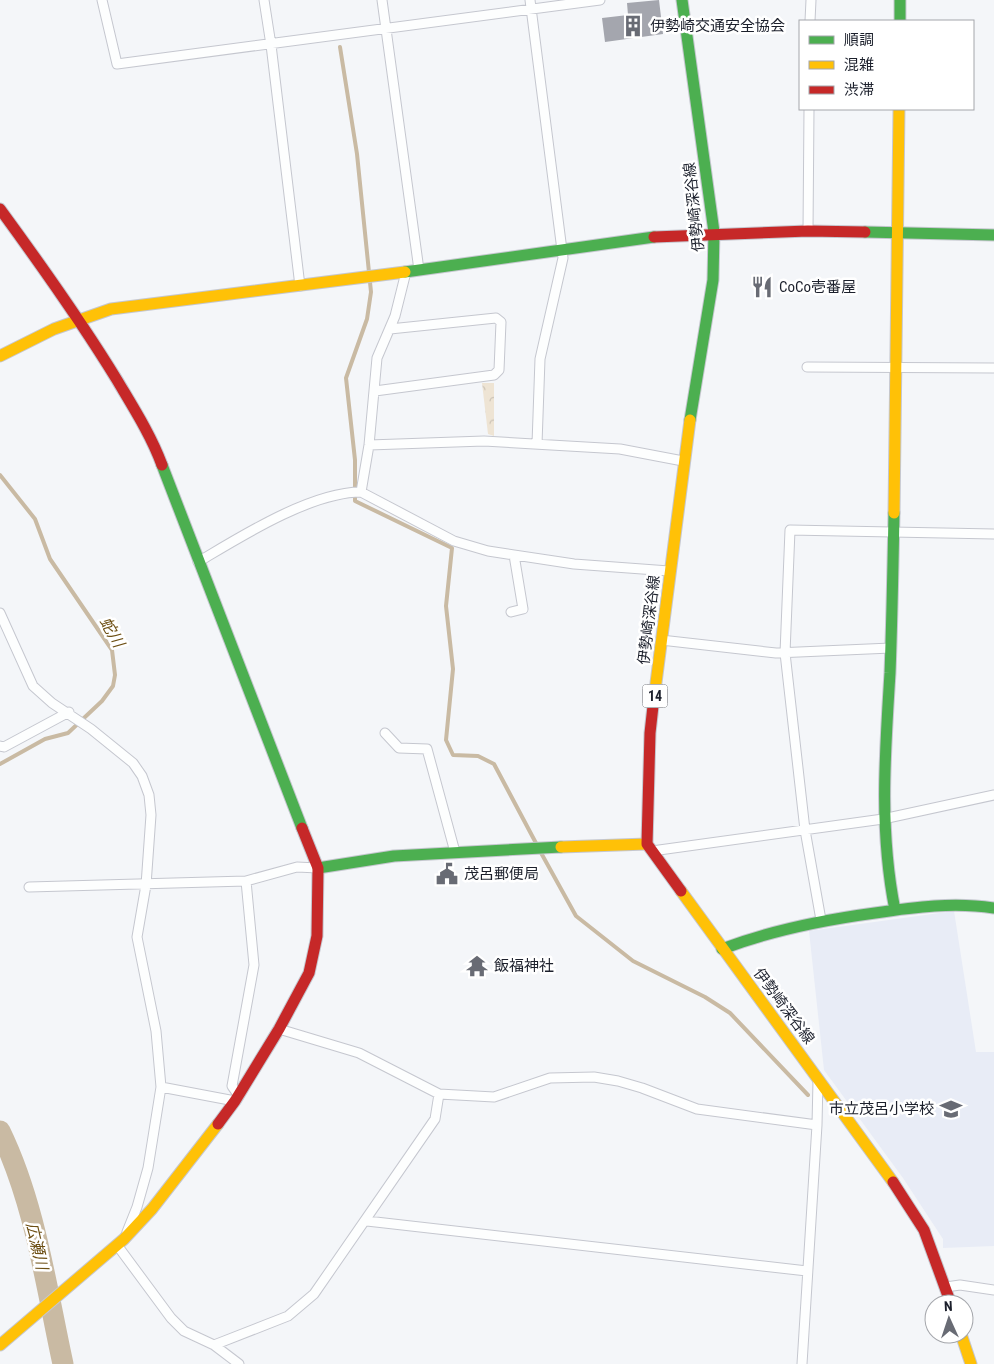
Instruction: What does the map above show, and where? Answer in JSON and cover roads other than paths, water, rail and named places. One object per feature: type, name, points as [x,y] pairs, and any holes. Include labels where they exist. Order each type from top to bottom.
[{"type":"street","points":[[102,0],[117,64],[386,29],[531,5],[600,0]]},
{"type":"street","points":[[264,0],[272,45],[300,286]]},
{"type":"street","points":[[382,0],[419,270]]},
{"type":"street","name":"伊勢崎深谷線","points":[[682,0],[714,232],[713,280],[683,461],[650,733],[650,847],[722,949],[818,1077],[909,1204],[924,1230],[948,1294]]},
{"type":"street","points":[[810,20],[811,0]]},
{"type":"street","points":[[900,0],[900,20]]},
{"type":"street","points":[[531,5],[563,258],[540,359],[536,444]]},
{"type":"street","points":[[808,231],[809,110]]},
{"type":"street","points":[[895,910],[883,819],[894,532],[899,110]]},
{"type":"street","points":[[0,209],[78,318],[159,457],[198,562],[318,868],[317,936],[309,973],[279,1029],[237,1098],[152,1209],[121,1242],[0,1345]]},
{"type":"street","points":[[0,356],[23,342],[78,318],[111,309],[406,272],[668,235],[714,232],[808,231],[994,235]]},
{"type":"street","points":[[360,492],[369,445],[377,358],[395,316],[406,272]]},
{"type":"street","points":[[374,391],[494,375],[499,370],[501,322],[496,318],[390,329]]},
{"type":"street","points":[[807,367],[994,368]]},
{"type":"street","points":[[369,445],[484,441],[620,449],[683,461]]},
{"type":"street","points":[[198,562],[256,528],[307,504],[352,492],[360,492],[454,540],[488,551],[574,564],[669,571]]},
{"type":"street","points":[[822,920],[805,830],[785,653],[790,530],[994,534]]},
{"type":"street","points":[[511,612],[523,609],[514,555]]},
{"type":"street","points":[[0,613],[33,686],[52,702],[92,729],[133,763],[142,776],[149,795],[151,815],[146,885],[136,937],[153,1014],[161,1087],[148,1168],[137,1207],[121,1242]]},
{"type":"street","points":[[661,640],[785,653],[891,648]]},
{"type":"street","points":[[0,746],[4,747],[68,712]]},
{"type":"street","points":[[385,733],[400,748],[426,749],[454,852]]},
{"type":"street","points":[[29,887],[246,881],[297,867],[318,868],[394,856],[454,852],[650,847],[805,830],[883,819],[994,795]]},
{"type":"street","points":[[237,1098],[232,1086],[254,965],[246,881]]},
{"type":"street","points":[[722,949],[754,936],[822,920],[956,903],[994,908]]},
{"type":"street","points":[[279,1029],[359,1053],[439,1094],[494,1097],[550,1078],[594,1077],[618,1080],[697,1109],[818,1125]]},
{"type":"street","points":[[802,1364],[806,1271],[818,1125],[818,1077]]},
{"type":"street","points":[[161,1087],[237,1098]]},
{"type":"street","points":[[214,1345],[288,1316],[314,1294],[367,1221],[435,1119],[439,1094]]},
{"type":"street","points":[[367,1221],[806,1271]]},
{"type":"street","points":[[121,1242],[171,1318],[184,1331],[214,1345],[239,1364]]},
{"type":"street","points":[[946,1287],[960,1285],[994,1290]]},
{"type":"street","points":[[964,1344],[971,1364]]},
{"type":"waterway","points":[[340,47],[357,154],[371,292],[367,319],[346,378],[355,460],[355,501],[452,548],[446,606],[453,669],[446,740],[453,755],[478,756],[494,764],[537,845]]},
{"type":"waterway","name":"蛇川","points":[[0,475],[35,519],[50,559],[112,650],[115,675],[113,686],[102,701],[68,733],[45,739],[0,764]]},
{"type":"waterway","points":[[540,851],[576,916],[633,961],[705,997],[730,1013],[808,1095]]},
{"type":"waterway","name":"広瀬川","points":[[0,1131],[12,1158],[31,1216],[63,1364]]},
{"type":"place","name":"伊勢崎交通安全協会","points":[[633,26]]},
{"type":"place","name":"CoCo壱番屋","points":[[762,287]]},
{"type":"place","name":"茂呂郵便局","points":[[447,874]]},
{"type":"place","name":"飯福神社","points":[[477,966]]},
{"type":"place","name":"市立茂呂小学校","points":[[951,1109]]}]
